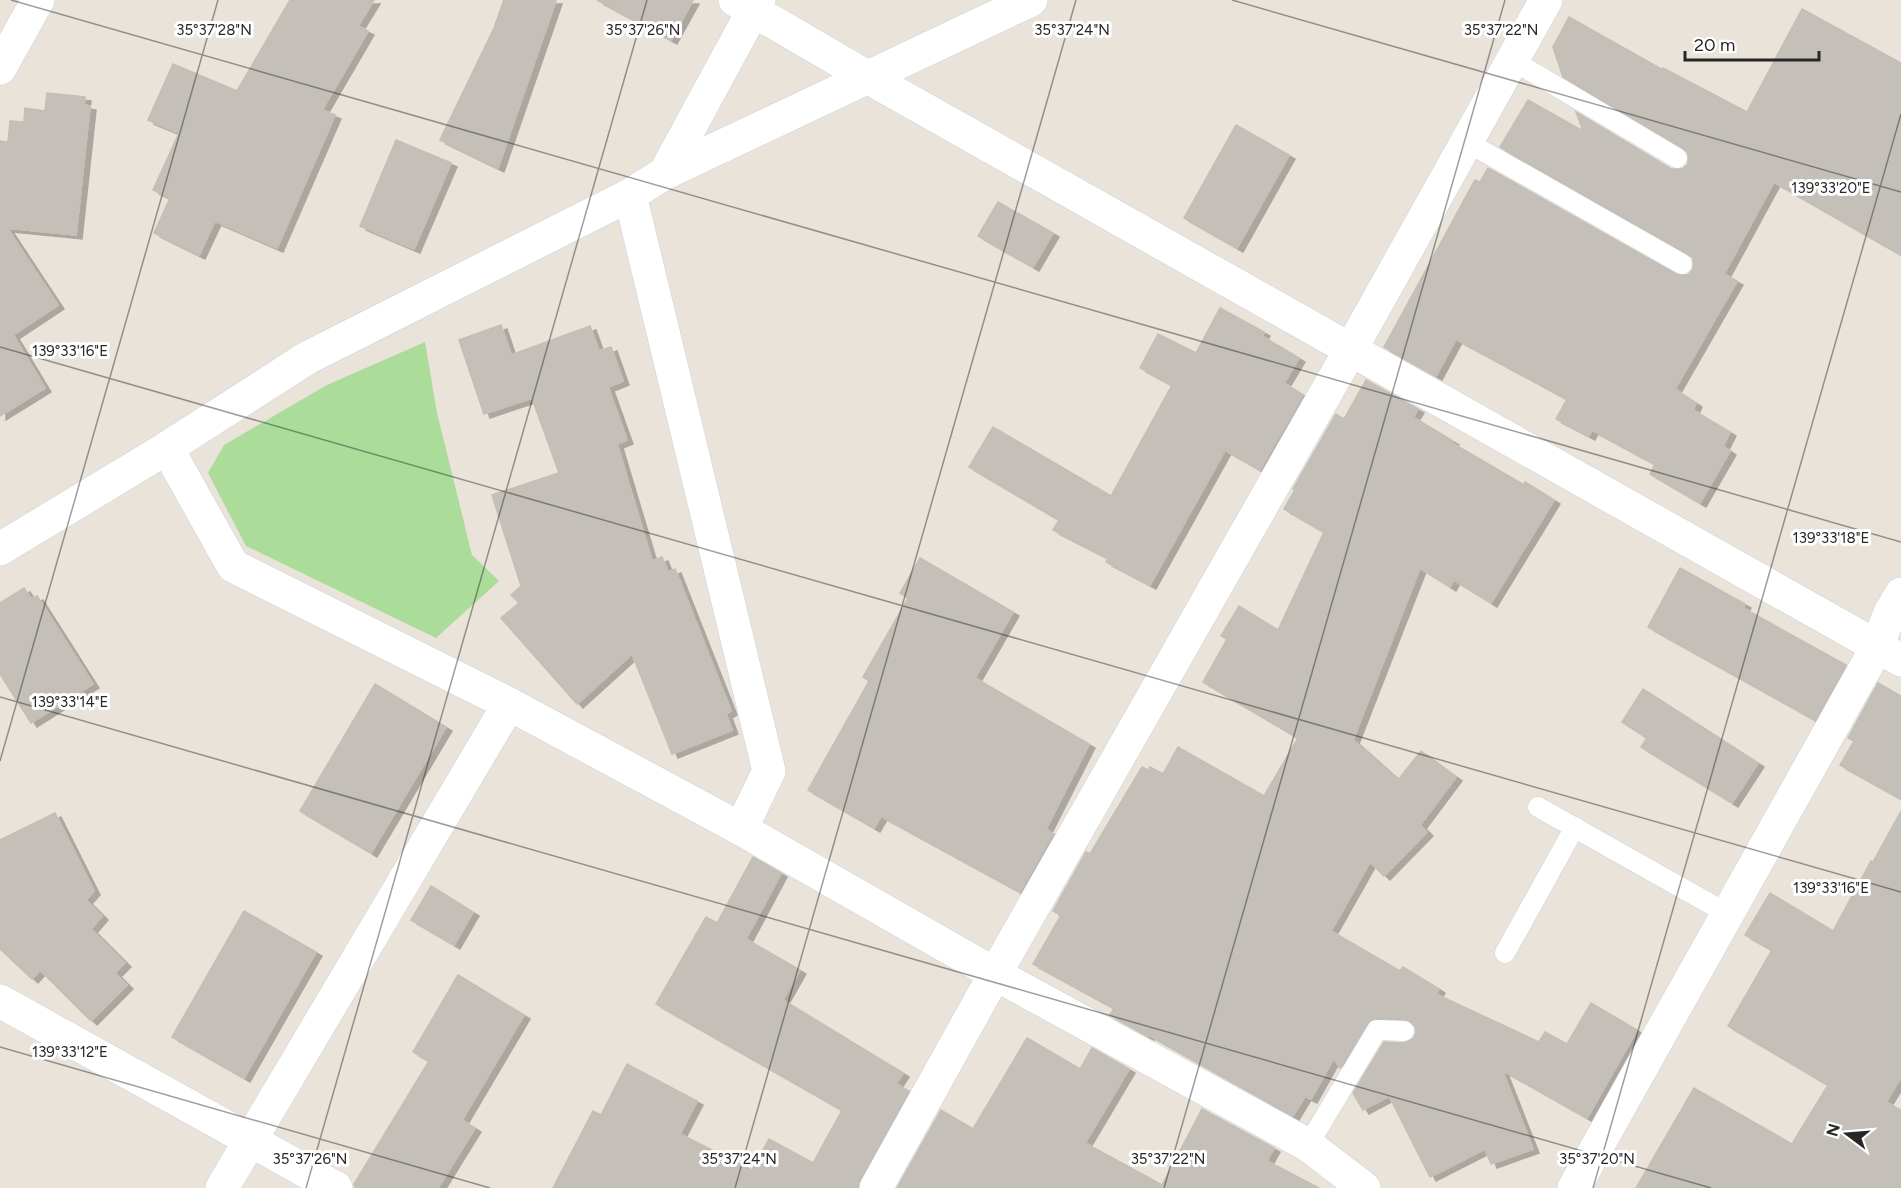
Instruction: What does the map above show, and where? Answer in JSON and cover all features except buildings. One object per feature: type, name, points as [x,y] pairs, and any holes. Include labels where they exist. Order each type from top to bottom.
[{"type":"street","points":[[0,68],[38,0]]},
{"type":"street","points":[[0,549],[167,448],[307,358],[630,195],[665,173],[1031,0]]},
{"type":"street","points":[[876,1188],[1546,0]]},
{"type":"street","points":[[665,173],[749,4],[869,78],[1351,348],[1889,654]]},
{"type":"street","points":[[630,195],[769,771],[741,829]]},
{"type":"street","points":[[167,448],[233,566],[509,704],[741,829],[995,974],[1308,1145],[1364,1188]]},
{"type":"street","points":[[1574,1188],[1728,914],[1889,654],[1890,613],[1901,594]]},
{"type":"street","points":[[222,1188],[509,704]]},
{"type":"street","points":[[0,1001],[336,1188]]},
{"type":"lane","points":[[1512,60],[1677,158]]},
{"type":"lane","points":[[1467,141],[1682,264]]},
{"type":"lane","points":[[1538,807],[1728,914]]},
{"type":"lane","points":[[1505,953],[1575,828]]},
{"type":"lane","points":[[1308,1145],[1377,1030],[1404,1031]]},
{"type":"green space","points":[[425,342],[437,413],[472,555],[499,581],[436,638],[246,546],[208,473],[224,445],[327,385]]}]
